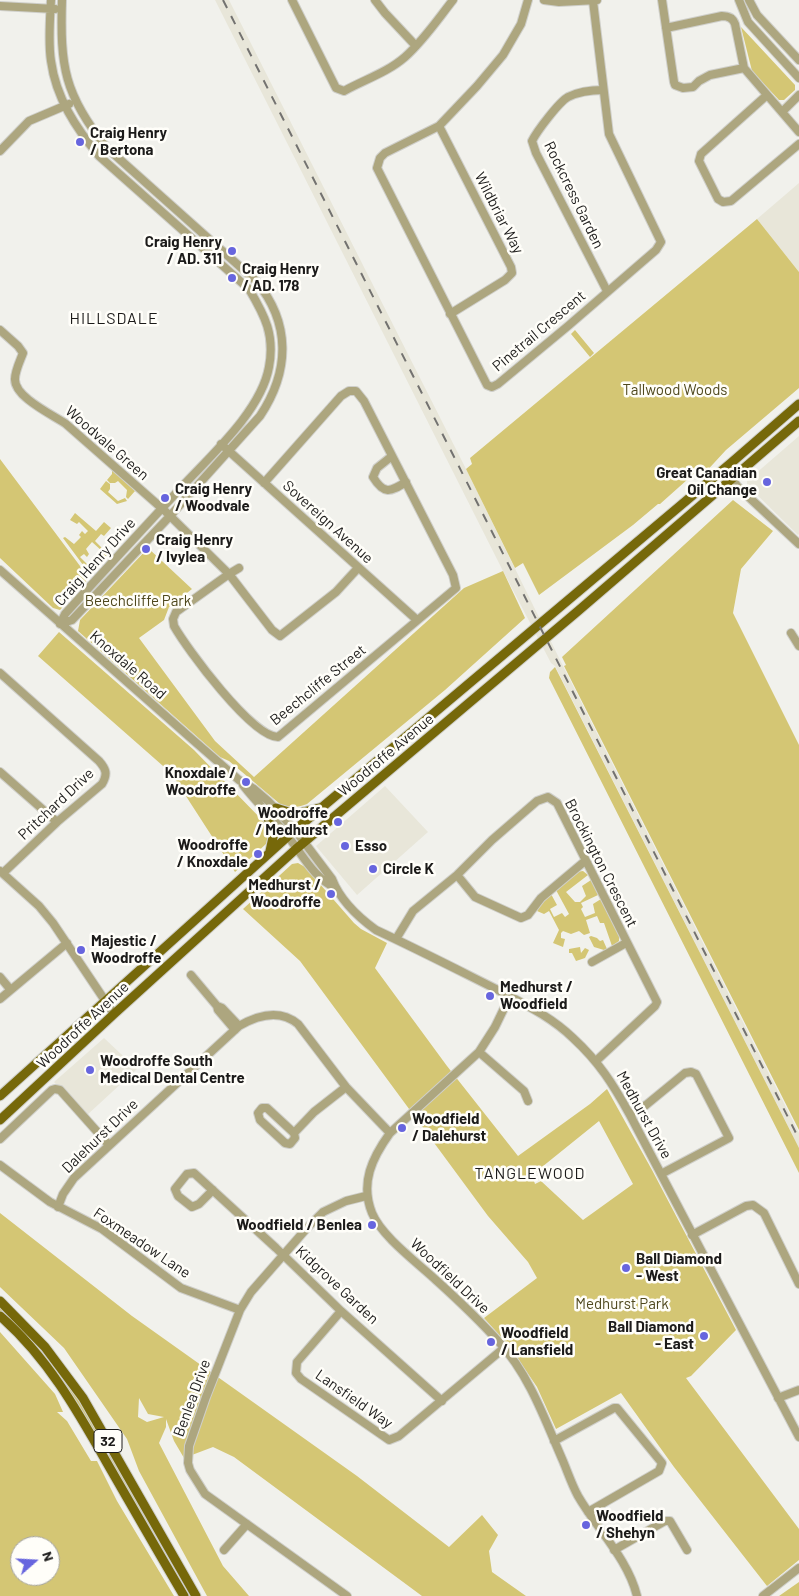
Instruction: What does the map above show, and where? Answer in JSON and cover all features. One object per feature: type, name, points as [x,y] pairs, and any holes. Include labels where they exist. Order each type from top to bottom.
[{"type":"main road","name":"Woodroffe Avenue","points":[[0,1096],[288,836],[799,404]]},
{"type":"main road","name":"Woodroffe Avenue","points":[[0,1120],[296,849],[732,480],[799,421]]},
{"type":"main road","points":[[569,600],[578,611]]},
{"type":"main road","points":[[508,650],[518,662]]},
{"type":"main road","points":[[276,808],[295,814],[321,808]]},
{"type":"main road","points":[[265,811],[274,833],[269,854]]},
{"type":"main road","points":[[48,1054],[58,1066]]},
{"type":"main road","name":"32","points":[[0,1301],[45,1346],[83,1398],[196,1596]]},
{"type":"main road","name":"32","points":[[0,1316],[22,1337],[58,1381],[79,1413],[184,1596]]},
{"type":"street","name":"Craig Henry Drive","points":[[51,0],[50,60],[64,105],[80,133],[99,156],[249,289],[264,315],[269,332],[271,350],[264,386],[255,404],[221,444],[65,614],[60,624]]},
{"type":"street","name":"Craig Henry Drive","points":[[60,624],[72,620],[230,451],[260,416],[270,401],[277,385],[281,368],[282,337],[279,321],[268,295],[256,280],[108,148],[89,125],[76,101],[66,76],[62,43],[62,0]]},
{"type":"street","points":[[292,0],[336,88],[344,90],[387,69],[404,58],[453,0]]},
{"type":"street","points":[[375,0],[416,46]]},
{"type":"street","name":"Pinetrail Crescent","points":[[528,0],[521,24],[503,55],[477,86],[440,126],[385,153],[380,158],[377,168],[486,385],[492,386],[498,384],[568,326],[656,250],[661,242],[609,134],[595,0]]},
{"type":"street","points":[[544,0],[595,0]]},
{"type":"street","points":[[662,0],[676,85],[683,88],[693,87],[698,81],[710,75],[744,68]]},
{"type":"street","points":[[739,0],[748,22],[799,78]]},
{"type":"street","points":[[749,0],[757,15],[799,60]]},
{"type":"street","points":[[0,6],[62,10]]},
{"type":"street","points":[[666,28],[727,16],[732,18],[735,24],[744,68],[799,132]]},
{"type":"street","name":"Rockcress Garden","points":[[603,90],[566,98],[537,132],[532,141],[536,153],[607,291]]},
{"type":"street","points":[[768,95],[701,154],[699,161],[718,199],[723,202],[731,201],[799,144]]},
{"type":"street","points":[[782,112],[799,95]]},
{"type":"street","points":[[0,151],[29,121],[76,101]]},
{"type":"street","name":"Wildbriar Way","points":[[440,126],[511,267],[512,273],[505,280],[450,314]]},
{"type":"street","name":"Woodvale Green","points":[[0,330],[23,353],[15,378],[16,383],[31,404],[49,412],[66,424],[162,508]]},
{"type":"street","points":[[264,483],[340,396],[349,391],[356,391],[364,401],[406,482],[390,491],[385,490],[373,477],[377,468],[392,456]]},
{"type":"street","name":"Sovereign Avenue","points":[[221,444],[417,620]]},
{"type":"street","points":[[724,469],[738,487],[799,544]]},
{"type":"street","name":"Beechcliffe Street","points":[[239,568],[176,612],[173,619],[174,626],[232,703],[266,735],[273,737],[281,736],[456,588],[453,575],[406,482]]},
{"type":"street","points":[[162,508],[228,574],[272,630],[280,636],[336,592],[358,568]]},
{"type":"street","name":"Knoxdale Road","points":[[0,570],[239,780],[288,836],[296,849]]},
{"type":"street","points":[[791,633],[799,646]]},
{"type":"street","name":"Pritchard Drive","points":[[0,673],[99,761],[106,770],[106,778],[102,784],[1,872]]},
{"type":"street","points":[[0,772],[57,822]]},
{"type":"street","name":"Knoxdale Road","points":[[239,780],[254,789],[276,808],[305,843]]},
{"type":"street","name":"Brockington Crescent","points":[[396,940],[413,911],[457,874],[492,840],[537,801],[548,797],[557,803],[657,1002],[596,1061]]},
{"type":"street","name":"Medhurst Drive","points":[[305,843],[332,879],[336,888],[364,922],[376,930],[510,996],[550,1019],[596,1061],[612,1082],[630,1114],[799,1437]]},
{"type":"street","name":"Medhurst Drive","points":[[296,849],[327,885],[336,888]]},
{"type":"street","points":[[457,874],[475,897],[521,918],[528,914],[541,898],[586,861]]},
{"type":"street","points":[[1,872],[39,906],[54,923],[114,1014]]},
{"type":"street","points":[[0,999],[66,943]]},
{"type":"street","points":[[592,962],[626,943]]},
{"type":"street","points":[[190,975],[222,1008],[237,1028]]},
{"type":"street","points":[[0,977],[10,990]]},
{"type":"street","points":[[366,1196],[367,1183],[373,1161],[380,1146],[390,1133],[478,1052],[495,1027],[510,996]]},
{"type":"street","name":"Dalehurst Drive","points":[[58,1207],[63,1194],[74,1178],[109,1145],[237,1028],[262,1016],[276,1014],[292,1019],[298,1024],[346,1087],[390,1133]]},
{"type":"street","points":[[478,1052],[524,1091],[528,1102]]},
{"type":"street","points":[[630,1114],[646,1105],[685,1073],[691,1072],[696,1074],[729,1138],[661,1174]]},
{"type":"street","points":[[294,1133],[267,1108],[262,1108],[258,1113],[260,1120],[285,1142],[290,1144],[294,1140],[294,1133],[314,1112],[346,1087]]},
{"type":"street","points":[[0,1139],[55,1089],[60,1090],[109,1145]]},
{"type":"street","name":"Foxmeadow Lane","points":[[0,1165],[58,1207],[102,1229],[181,1288],[240,1310]]},
{"type":"street","name":"Kidgrove Garden","points":[[213,1190],[199,1204],[192,1207],[178,1196],[175,1189],[187,1174],[194,1173],[213,1190],[284,1255],[341,1311],[442,1401]]},
{"type":"street","name":"Benlea Drive","points":[[346,1596],[205,1494],[194,1476],[188,1460],[189,1446],[203,1406],[240,1310],[251,1292],[323,1212],[346,1201],[366,1196]]},
{"type":"street","name":"Woodfield Drive","points":[[366,1196],[377,1223],[398,1246],[438,1282],[504,1348],[519,1368],[539,1404],[577,1494],[630,1575],[638,1596]]},
{"type":"street","points":[[692,1235],[753,1204],[764,1213],[799,1284]]},
{"type":"street","name":"Lansfield Way","points":[[341,1311],[297,1362],[296,1373],[301,1379],[390,1440],[399,1436],[504,1348]]},
{"type":"street","points":[[778,1398],[799,1390]]},
{"type":"street","points":[[554,1441],[617,1408],[662,1463],[659,1471],[588,1512]]},
{"type":"street","points":[[614,1550],[665,1521],[670,1521],[687,1550]]},
{"type":"street","points":[[224,1550],[247,1524]]},
{"type":"street","points":[[763,1596],[799,1568]]},
{"type":"shaded area","points":[[215,0],[229,0],[799,1133],[799,1148],[555,666],[551,663],[503,571]]},
{"type":"shaded area","points":[[799,183],[799,272],[757,219]]},
{"type":"shaded area","points":[[799,436],[798,535],[747,485],[747,481]]},
{"type":"shaded area","points":[[385,786],[428,832],[357,895],[316,846]]},
{"type":"shaded area","points":[[104,1038],[137,1069],[86,1116],[54,1082]]},
{"type":"green space","points":[[741,27],[795,85],[795,90],[784,100],[779,100],[752,71]]},
{"type":"green space","name":"Tallwood Woods","points":[[757,219],[799,272],[799,388],[726,450],[702,476],[697,471],[660,504],[539,595],[523,563],[515,568],[466,469],[472,464],[470,458]]},
{"type":"green space","points":[[575,330],[594,353],[590,357],[571,334]]},
{"type":"green space","points":[[0,459],[89,578],[60,610],[53,608],[0,558]]},
{"type":"green space","points":[[112,470],[135,491],[128,499],[126,497],[127,490],[118,481],[110,483],[107,480],[112,474]]},
{"type":"green space","points":[[106,481],[110,484],[108,492],[118,501],[125,498],[127,501],[117,504],[100,489]]},
{"type":"green space","points":[[733,500],[773,531],[741,569],[733,613],[799,745],[799,1130],[564,666],[566,665],[562,657]]},
{"type":"green space","points":[[75,513],[96,531],[104,522],[111,528],[104,536],[101,534],[95,541],[105,551],[108,548],[111,550],[104,558],[101,553],[102,551],[92,542],[86,549],[89,554],[87,557],[84,554],[80,557],[90,567],[92,565],[96,566],[89,573],[63,538],[65,537],[74,544],[81,537],[79,535],[82,531],[85,534],[88,531],[79,522],[77,524],[70,520]]},
{"type":"green space","name":"Beechcliffe Park","points":[[148,548],[192,589],[169,607],[164,620],[139,638],[215,741],[254,777],[464,588],[503,571],[525,618],[445,690],[307,804],[297,807],[287,806],[280,804],[229,761],[220,757],[78,631],[80,620]]},
{"type":"green space","points":[[59,632],[194,750],[265,823],[269,833],[266,844],[235,872],[171,773],[38,656]]},
{"type":"green space","points":[[555,667],[799,1148],[799,1173],[549,678],[550,672]]},
{"type":"green space","name":"Medhurst Park","points":[[298,863],[305,867],[354,923],[361,929],[387,943],[375,968],[447,1066],[518,1156],[590,1104],[607,1089],[736,1330],[691,1376],[686,1378],[799,1529],[799,1560],[767,1586],[674,1467],[621,1393],[556,1429],[537,1387],[510,1347],[484,1318],[537,1278],[528,1262],[488,1216],[300,961],[243,909],[292,864]],"holes":[[[599,1121],[633,1184],[583,1220],[541,1181],[535,1184],[532,1175]]]},
{"type":"green space","points":[[583,871],[588,875],[566,892],[575,902],[580,902],[586,896],[582,886],[591,880],[598,895],[581,903],[583,907],[581,909],[585,917],[595,913],[593,904],[601,899],[619,935],[619,941],[612,946],[604,923],[600,923],[597,916],[586,920],[590,933],[584,935],[579,931],[571,934],[563,931],[561,938],[565,939],[563,947],[553,943],[559,930],[549,911],[544,914],[537,911],[543,901],[551,894],[557,905],[550,909],[554,917],[562,913],[565,917],[569,914],[556,890],[576,872]]},
{"type":"green space","points":[[591,936],[600,941],[603,940],[607,949],[594,947],[589,937]]},
{"type":"green space","points":[[580,947],[581,953],[585,948],[589,950],[585,958],[576,961],[572,953],[569,953],[569,949]]},
{"type":"green space","points":[[0,1213],[132,1316],[357,1476],[449,1547],[482,1515],[498,1535],[489,1551],[492,1572],[526,1596],[422,1596],[234,1457],[213,1447],[184,1458],[174,1441],[166,1419],[166,1427],[159,1443],[223,1566],[249,1596],[207,1596],[139,1471],[127,1439],[64,1348],[0,1287]],"holes":[[[139,1398],[148,1414],[164,1417],[147,1422],[138,1417]]]},
{"type":"green space","points":[[0,1306],[49,1357],[83,1405],[109,1452],[106,1452],[25,1336],[0,1311]]},
{"type":"green space","points":[[0,1332],[55,1394],[63,1412],[57,1412],[67,1421],[91,1461],[97,1461],[117,1501],[174,1596],[0,1596]]},
{"type":"green space","points":[[110,1454],[193,1596],[188,1596],[108,1456]]},
{"type":"green space","points":[[799,1582],[799,1596],[779,1596]]},
{"type":"railway","points":[[223,0],[799,1139]]},
{"type":"place","name":"Craig Henry / Bertona","points":[[80,142]]},
{"type":"place","name":"Craig Henry / AD. 311","points":[[232,251]]},
{"type":"place","name":"Craig Henry / AD. 178","points":[[232,278]]},
{"type":"place","name":"Great Canadian Oil Change","points":[[767,482]]},
{"type":"place","name":"Craig Henry / Woodvale","points":[[165,498]]},
{"type":"place","name":"Craig Henry / Ivylea","points":[[146,549]]},
{"type":"place","name":"Knoxdale / Woodroffe","points":[[246,782]]},
{"type":"place","name":"Woodroffe / Medhurst","points":[[338,822]]},
{"type":"place","name":"Esso","points":[[345,846]]},
{"type":"place","name":"Woodroffe / Knoxdale","points":[[258,854]]},
{"type":"place","name":"Circle K","points":[[373,869]]},
{"type":"place","name":"Medhurst / Woodroffe","points":[[331,894]]},
{"type":"place","name":"Majestic / Woodroffe","points":[[81,950]]},
{"type":"place","name":"Medhurst / Woodfield","points":[[490,996]]},
{"type":"place","name":"Woodroffe South Medical Dental Centre","points":[[90,1070]]},
{"type":"place","name":"Woodfield / Dalehurst","points":[[402,1128]]},
{"type":"place","name":"Woodfield / Benlea","points":[[372,1225]]},
{"type":"place","name":"Ball Diamond - West","points":[[626,1268]]},
{"type":"place","name":"Ball Diamond - East","points":[[704,1336]]},
{"type":"place","name":"Woodfield / Lansfield","points":[[491,1342]]},
{"type":"place","name":"Woodfield / Shehyn","points":[[586,1525]]},
{"type":"district","name":"HILLSDALE","points":[[114,319]]},
{"type":"district","name":"TANGLEWOOD","points":[[530,1174]]}]
